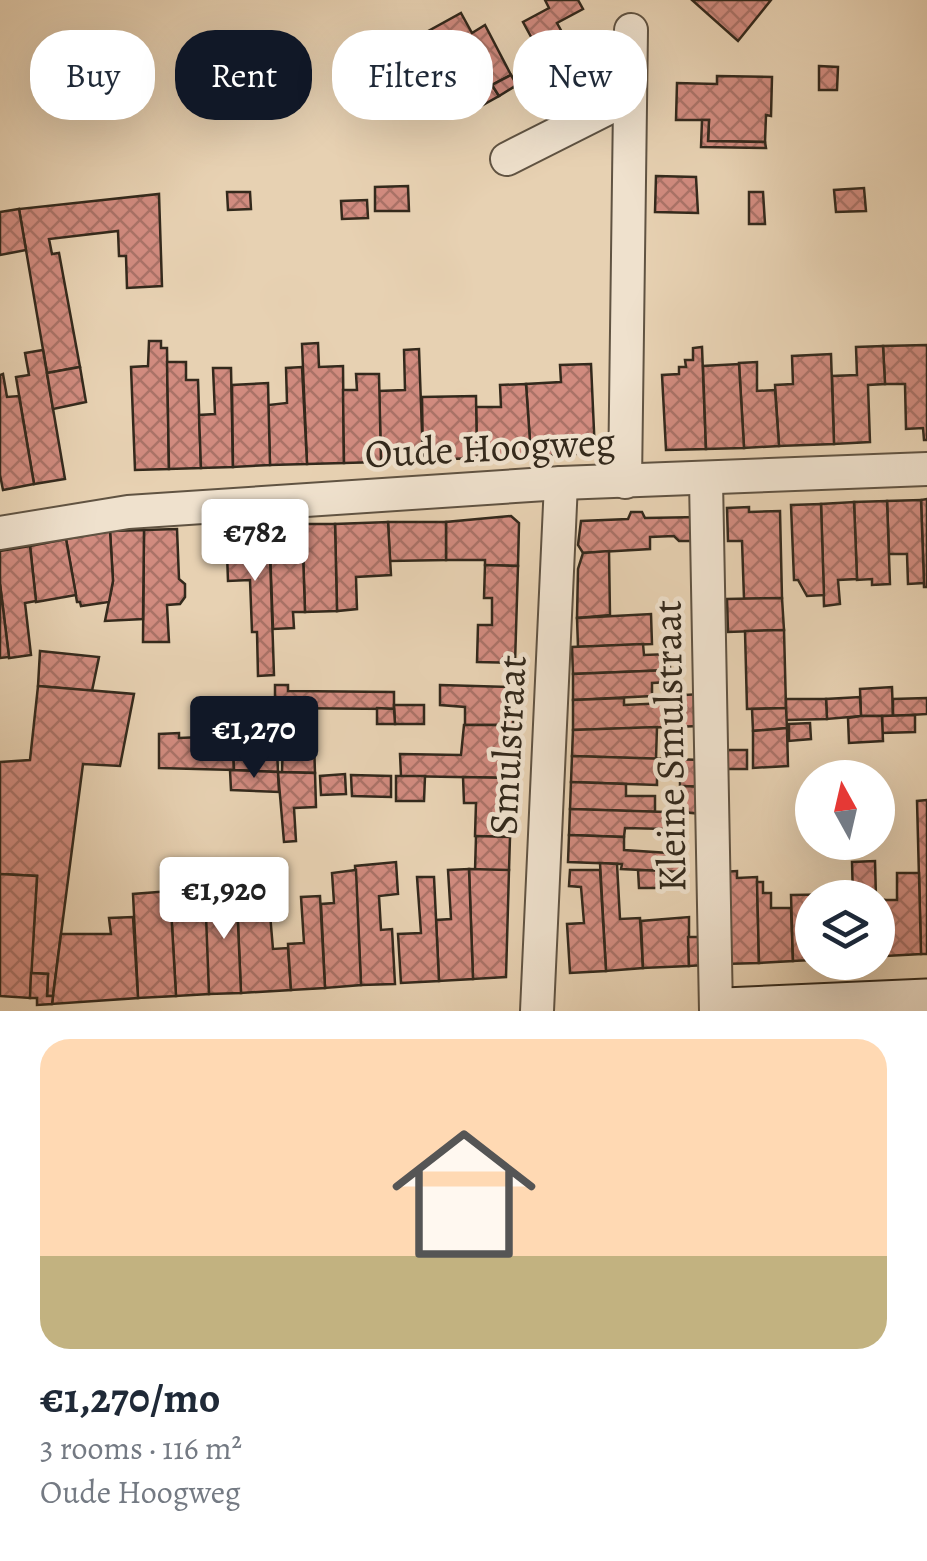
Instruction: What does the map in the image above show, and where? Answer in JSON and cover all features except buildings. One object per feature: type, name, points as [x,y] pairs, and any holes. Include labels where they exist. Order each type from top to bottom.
[{"type":"street","points":[[507,160],[585,120]]},
{"type":"street","points":[[626,482],[630,120]]},
{"type":"street","name":"Oude Hoogweg","points":[[0,533],[128,512],[562,483],[927,469]]},
{"type":"street","name":"Kleine Smulstraat","points":[[706,480],[716,1011]]},
{"type":"street","name":"Smulstraat","points":[[537,1011],[562,483]]},
{"type":"street","points":[[725,1011],[927,1002]]}]
